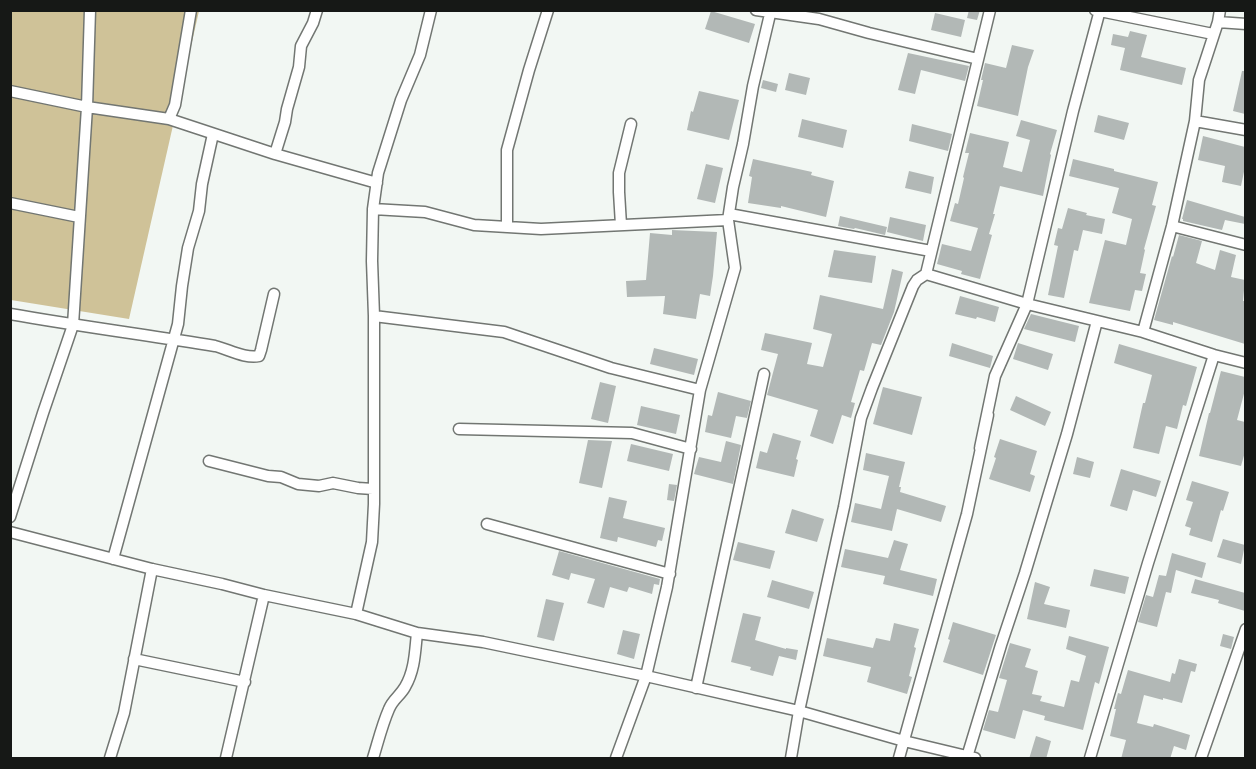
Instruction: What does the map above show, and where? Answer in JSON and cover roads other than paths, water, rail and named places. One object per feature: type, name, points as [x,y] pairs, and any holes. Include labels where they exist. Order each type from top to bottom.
[{"type":"street","points":[[10,517],[73,325],[87,107],[90,10]]},
{"type":"street","points":[[168,119],[175,105],[192,10]]},
{"type":"street","points":[[275,154],[299,67],[301,46],[317,10]]},
{"type":"street","points":[[356,614],[372,542],[374,504],[373,209],[378,173],[401,100],[420,55],[431,10]]},
{"type":"street","points":[[507,226],[507,150],[548,10]]},
{"type":"street","points":[[756,10],[819,19],[978,59]]},
{"type":"street","points":[[791,759],[861,417],[913,286],[926,274],[990,10]]},
{"type":"street","points":[[899,759],[967,514],[995,376],[1027,304],[1098,11],[1213,34]]},
{"type":"street","points":[[616,759],[646,676],[669,574],[700,390],[735,268],[728,217],[753,86],[771,12]]},
{"type":"street","points":[[1143,332],[1173,226],[1195,121],[1199,80],[1213,34],[1219,16],[1245,24]]},
{"type":"street","points":[[10,91],[87,107],[168,119],[275,154],[377,183]]},
{"type":"street","points":[[1195,121],[1245,130]]},
{"type":"street","points":[[621,225],[619,173],[631,124]]},
{"type":"street","points":[[112,559],[178,324],[188,248],[199,211],[202,184],[213,134]]},
{"type":"street","points":[[10,202],[79,217]]},
{"type":"street","points":[[373,209],[425,212],[474,225],[541,229],[728,217],[931,251]]},
{"type":"street","points":[[1173,226],[1245,245]]},
{"type":"street","points":[[926,274],[1027,304],[1143,332],[1245,363]]},
{"type":"street","points":[[10,314],[218,347],[253,357],[259,356],[261,350],[273,294]]},
{"type":"street","points":[[374,316],[504,332],[610,368],[700,390]]},
{"type":"street","points":[[10,532],[152,569],[356,614],[417,633],[483,642],[799,711],[971,758],[1001,645],[1067,434],[1097,321]]},
{"type":"street","points":[[1090,759],[1148,563],[1214,355]]},
{"type":"street","points":[[696,688],[764,375]]},
{"type":"street","points":[[459,429],[632,433],[691,449]]},
{"type":"street","points":[[209,461],[268,476],[281,477],[298,484],[318,486],[333,483],[373,489]]},
{"type":"street","points":[[488,524],[669,574]]},
{"type":"street","points":[[110,759],[124,713],[152,569]]},
{"type":"street","points":[[226,759],[264,595]]},
{"type":"street","points":[[1201,759],[1245,629]]},
{"type":"street","points":[[373,759],[390,706],[411,676],[417,633]]},
{"type":"street","points":[[134,659],[244,682]]}]
